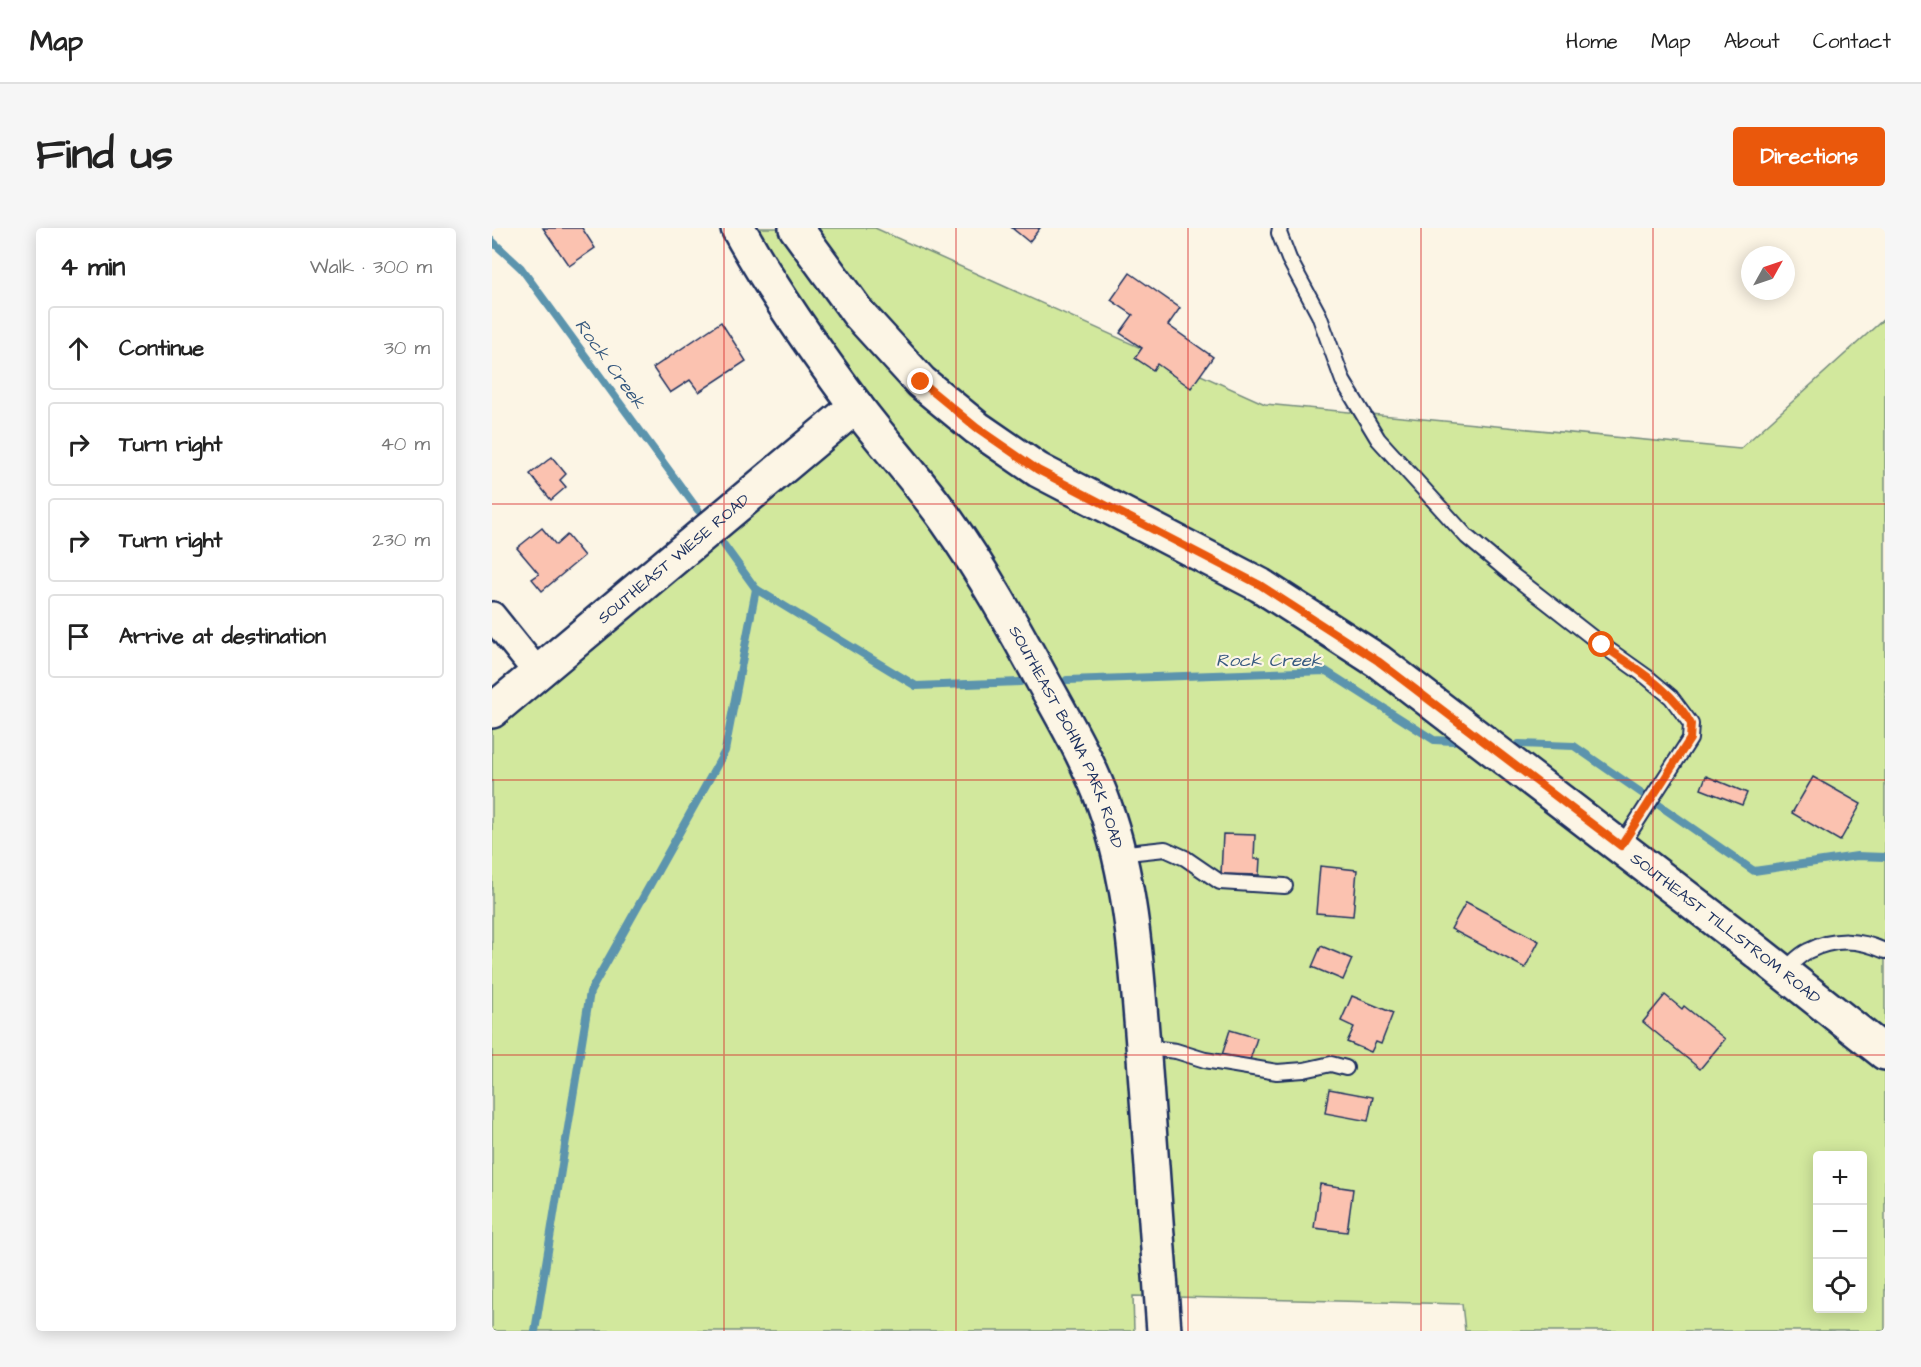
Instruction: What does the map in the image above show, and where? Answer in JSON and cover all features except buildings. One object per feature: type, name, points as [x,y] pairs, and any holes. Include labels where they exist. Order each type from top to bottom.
[{"type":"street","name":"SOUTHEAST BOHNA PARK ROAD","points":[[738,228],[750,251],[808,339],[856,406],[946,519],[980,570],[1084,756],[1104,804],[1118,854],[1129,910],[1136,964],[1164,1331]]},
{"type":"street","name":"SOUTHEAST TILLSTROM ROAD","points":[[796,228],[858,313],[921,382],[977,428],[1038,470],[1260,585],[1378,661],[1621,846],[1885,1053]]},
{"type":"street","name":"SOUTHEAST WIESE ROAD","points":[[492,711],[856,406]]},
{"type":"street","points":[[492,616],[537,672]]},
{"type":"lane","points":[[1280,228],[1279,233],[1289,259],[1319,315],[1343,381],[1378,439],[1467,537],[1602,645],[1647,677],[1671,697],[1687,716],[1691,724],[1690,739],[1621,846]]},
{"type":"lane","points":[[1118,854],[1166,849],[1185,858],[1220,882],[1285,886]]},
{"type":"lane","points":[[1783,972],[1808,951],[1840,940],[1871,944],[1885,951]]},
{"type":"lane","points":[[1143,1047],[1176,1051],[1205,1060],[1277,1072],[1304,1070],[1331,1064],[1346,1068]]},
{"type":"green space","points":[[738,228],[875,228],[1265,404],[1740,449],[1885,318],[1885,1331],[1465,1331],[1462,1304],[1133,1296],[1134,1331],[492,1331],[492,714],[856,406]]},
{"type":"waterway","name":"Rock Creek","points":[[492,241],[521,268],[698,510]]},
{"type":"waterway","name":"Rock Creek","points":[[724,545],[756,589],[916,686],[1020,682]]},
{"type":"waterway","points":[[535,1331],[590,992],[725,751],[756,589]]},
{"type":"waterway","name":"Rock Creek","points":[[1067,680],[1326,671],[1434,740],[1453,741]]},
{"type":"waterway","name":"Rock Creek","points":[[1519,744],[1574,746],[1754,871],[1857,856],[1885,857]]},
{"type":"route","points":[[921,382],[977,428],[1038,470],[1260,585],[1378,661],[1621,846],[1690,739],[1691,724],[1671,697],[1602,645]]}]
